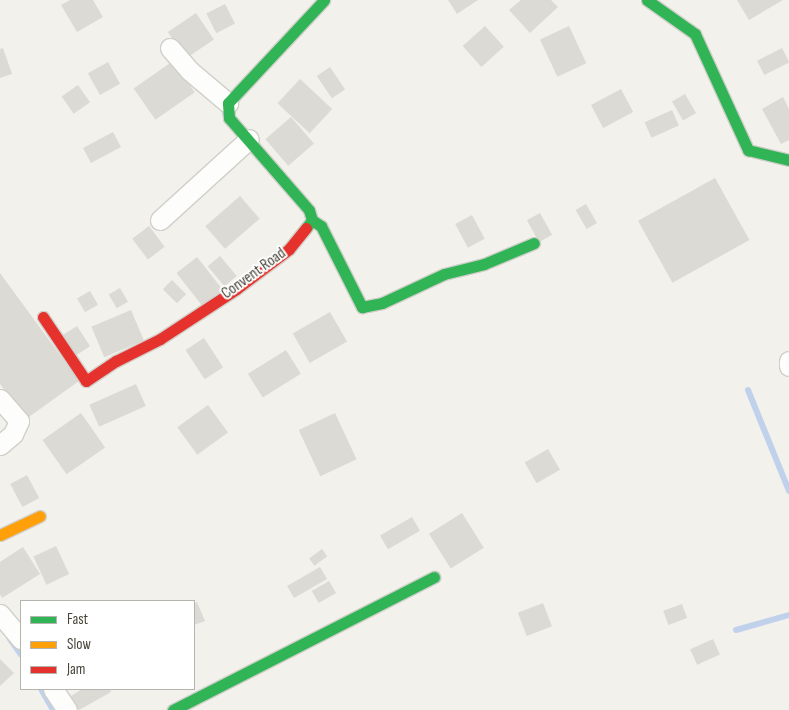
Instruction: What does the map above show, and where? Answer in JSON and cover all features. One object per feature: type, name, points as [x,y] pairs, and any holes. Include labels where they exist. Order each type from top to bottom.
[{"type":"street","points":[[228,103],[324,0]]},
{"type":"street","points":[[647,0],[695,34],[748,150],[789,160]]},
{"type":"street","points":[[170,48],[190,71],[228,103],[229,118],[309,210],[312,220],[320,226],[362,307],[382,303],[444,274],[484,264],[534,243]]},
{"type":"street","points":[[160,220],[249,139]]},
{"type":"street","name":"Convent Road","points":[[43,317],[86,381],[116,361],[160,339],[236,288],[289,249],[312,220]]},
{"type":"street","points":[[789,361],[789,366]]},
{"type":"street","points":[[0,398],[19,421],[13,434],[0,445]]},
{"type":"street","points":[[0,535],[40,516]]},
{"type":"street","points":[[172,710],[434,577]]},
{"type":"street","points":[[0,614],[20,638]]},
{"type":"street","points":[[54,690],[67,710]]},
{"type":"building","points":[[70,0],[93,0],[103,17],[77,32],[61,5]]},
{"type":"building","points":[[448,0],[478,0],[457,14]]},
{"type":"building","points":[[521,0],[551,0],[558,7],[530,33],[509,10]]},
{"type":"building","points":[[737,0],[783,0],[749,20]]},
{"type":"building","points":[[225,4],[235,24],[216,33],[206,14]]},
{"type":"building","points":[[196,13],[214,40],[186,59],[168,32]]},
{"type":"building","points":[[485,26],[504,47],[481,67],[463,46]]},
{"type":"building","points":[[569,26],[586,63],[557,77],[540,40]]},
{"type":"building","points":[[3,48],[12,74],[0,78],[0,49]]},
{"type":"building","points":[[782,48],[789,62],[764,75],[757,61]]},
{"type":"building","points":[[173,61],[195,92],[155,120],[134,89]]},
{"type":"building","points":[[108,62],[120,84],[100,95],[88,73]]},
{"type":"building","points":[[330,67],[345,89],[332,98],[317,76]]},
{"type":"building","points":[[300,79],[332,109],[310,133],[277,103]]},
{"type":"building","points":[[78,85],[90,102],[74,114],[62,96]]},
{"type":"building","points":[[621,89],[633,112],[603,128],[591,105]]},
{"type":"building","points":[[685,94],[696,113],[683,121],[672,102]]},
{"type":"building","points":[[783,97],[789,109],[789,140],[781,144],[762,109]]},
{"type":"building","points":[[672,110],[679,126],[652,138],[645,122]]},
{"type":"building","points":[[291,117],[314,143],[288,166],[265,139]]},
{"type":"building","points":[[113,132],[121,147],[91,163],[83,148]]},
{"type":"building","points":[[715,178],[749,240],[672,283],[638,221]]},
{"type":"building","points":[[240,196],[260,219],[225,249],[205,226]]},
{"type":"building","points":[[586,204],[597,223],[587,229],[576,210]]},
{"type":"building","points":[[540,213],[552,235],[539,242],[527,220]]},
{"type":"building","points":[[472,215],[485,239],[468,248],[455,224]]},
{"type":"building","points":[[149,226],[165,247],[148,259],[132,239]]},
{"type":"building","points":[[220,256],[237,276],[224,286],[208,266]]},
{"type":"building","points":[[197,257],[223,290],[202,306],[177,273]]},
{"type":"building","points":[[0,273],[79,381],[26,419],[0,384]]},
{"type":"building","points":[[172,280],[186,294],[177,303],[163,289]]},
{"type":"building","points":[[120,288],[128,302],[117,308],[109,294]]},
{"type":"building","points":[[90,291],[98,305],[85,312],[77,298]]},
{"type":"building","points":[[131,310],[144,340],[104,357],[91,327]]},
{"type":"building","points":[[330,312],[347,341],[310,363],[293,334]]},
{"type":"building","points":[[77,326],[90,346],[74,356],[61,336]]},
{"type":"building","points":[[204,338],[223,367],[205,379],[186,350]]},
{"type":"building","points":[[286,350],[301,374],[263,398],[248,374]]},
{"type":"building","points":[[136,384],[146,406],[99,427],[89,405]]},
{"type":"building","points":[[208,405],[228,433],[197,455],[177,427]]},
{"type":"building","points":[[81,413],[105,447],[67,474],[42,440]]},
{"type":"building","points":[[335,413],[357,459],[320,476],[299,430]]},
{"type":"building","points":[[548,449],[560,470],[537,483],[525,463]]},
{"type":"building","points":[[27,475],[39,498],[22,507],[10,484]]},
{"type":"building","points":[[462,513],[484,548],[451,568],[429,534]]},
{"type":"building","points":[[412,517],[420,531],[388,549],[380,536]]},
{"type":"building","points":[[56,546],[69,574],[46,585],[33,557]]},
{"type":"building","points":[[23,547],[40,574],[2,598],[0,594],[0,562]]},
{"type":"building","points":[[322,549],[327,556],[314,566],[309,558]]},
{"type":"building","points":[[320,567],[327,579],[294,598],[287,586]]},
{"type":"building","points":[[329,581],[336,593],[319,603],[312,591]]},
{"type":"building","points":[[197,602],[205,621],[195,625],[195,603]]},
{"type":"building","points":[[543,603],[552,626],[527,636],[518,613]]},
{"type":"building","points":[[682,604],[687,618],[668,625],[663,611]]},
{"type":"building","points":[[713,639],[720,655],[697,665],[690,649]]},
{"type":"building","points":[[0,659],[14,673],[0,686]]},
{"type":"building","points":[[80,690],[110,690],[111,692],[79,710],[71,696]]},
{"type":"waterway","points":[[748,390],[789,491]]},
{"type":"waterway","points":[[736,630],[789,615]]},
{"type":"waterway","points":[[10,639],[20,654]]},
{"type":"waterway","points":[[42,690],[53,710]]},
{"type":"traffic: fast","points":[[306,228],[312,220],[309,210],[229,118],[228,103],[324,0]]},
{"type":"traffic: fast","points":[[647,0],[695,34],[748,150],[789,160]]},
{"type":"traffic: fast","points":[[312,220],[321,226],[362,307],[382,303],[444,274],[484,264],[534,243]]},
{"type":"traffic: fast","points":[[173,710],[434,577]]},
{"type":"traffic: slow","points":[[0,535],[40,516]]},
{"type":"traffic: jam","points":[[43,317],[86,381],[116,361],[160,339],[236,289],[289,249],[306,228]]}]
